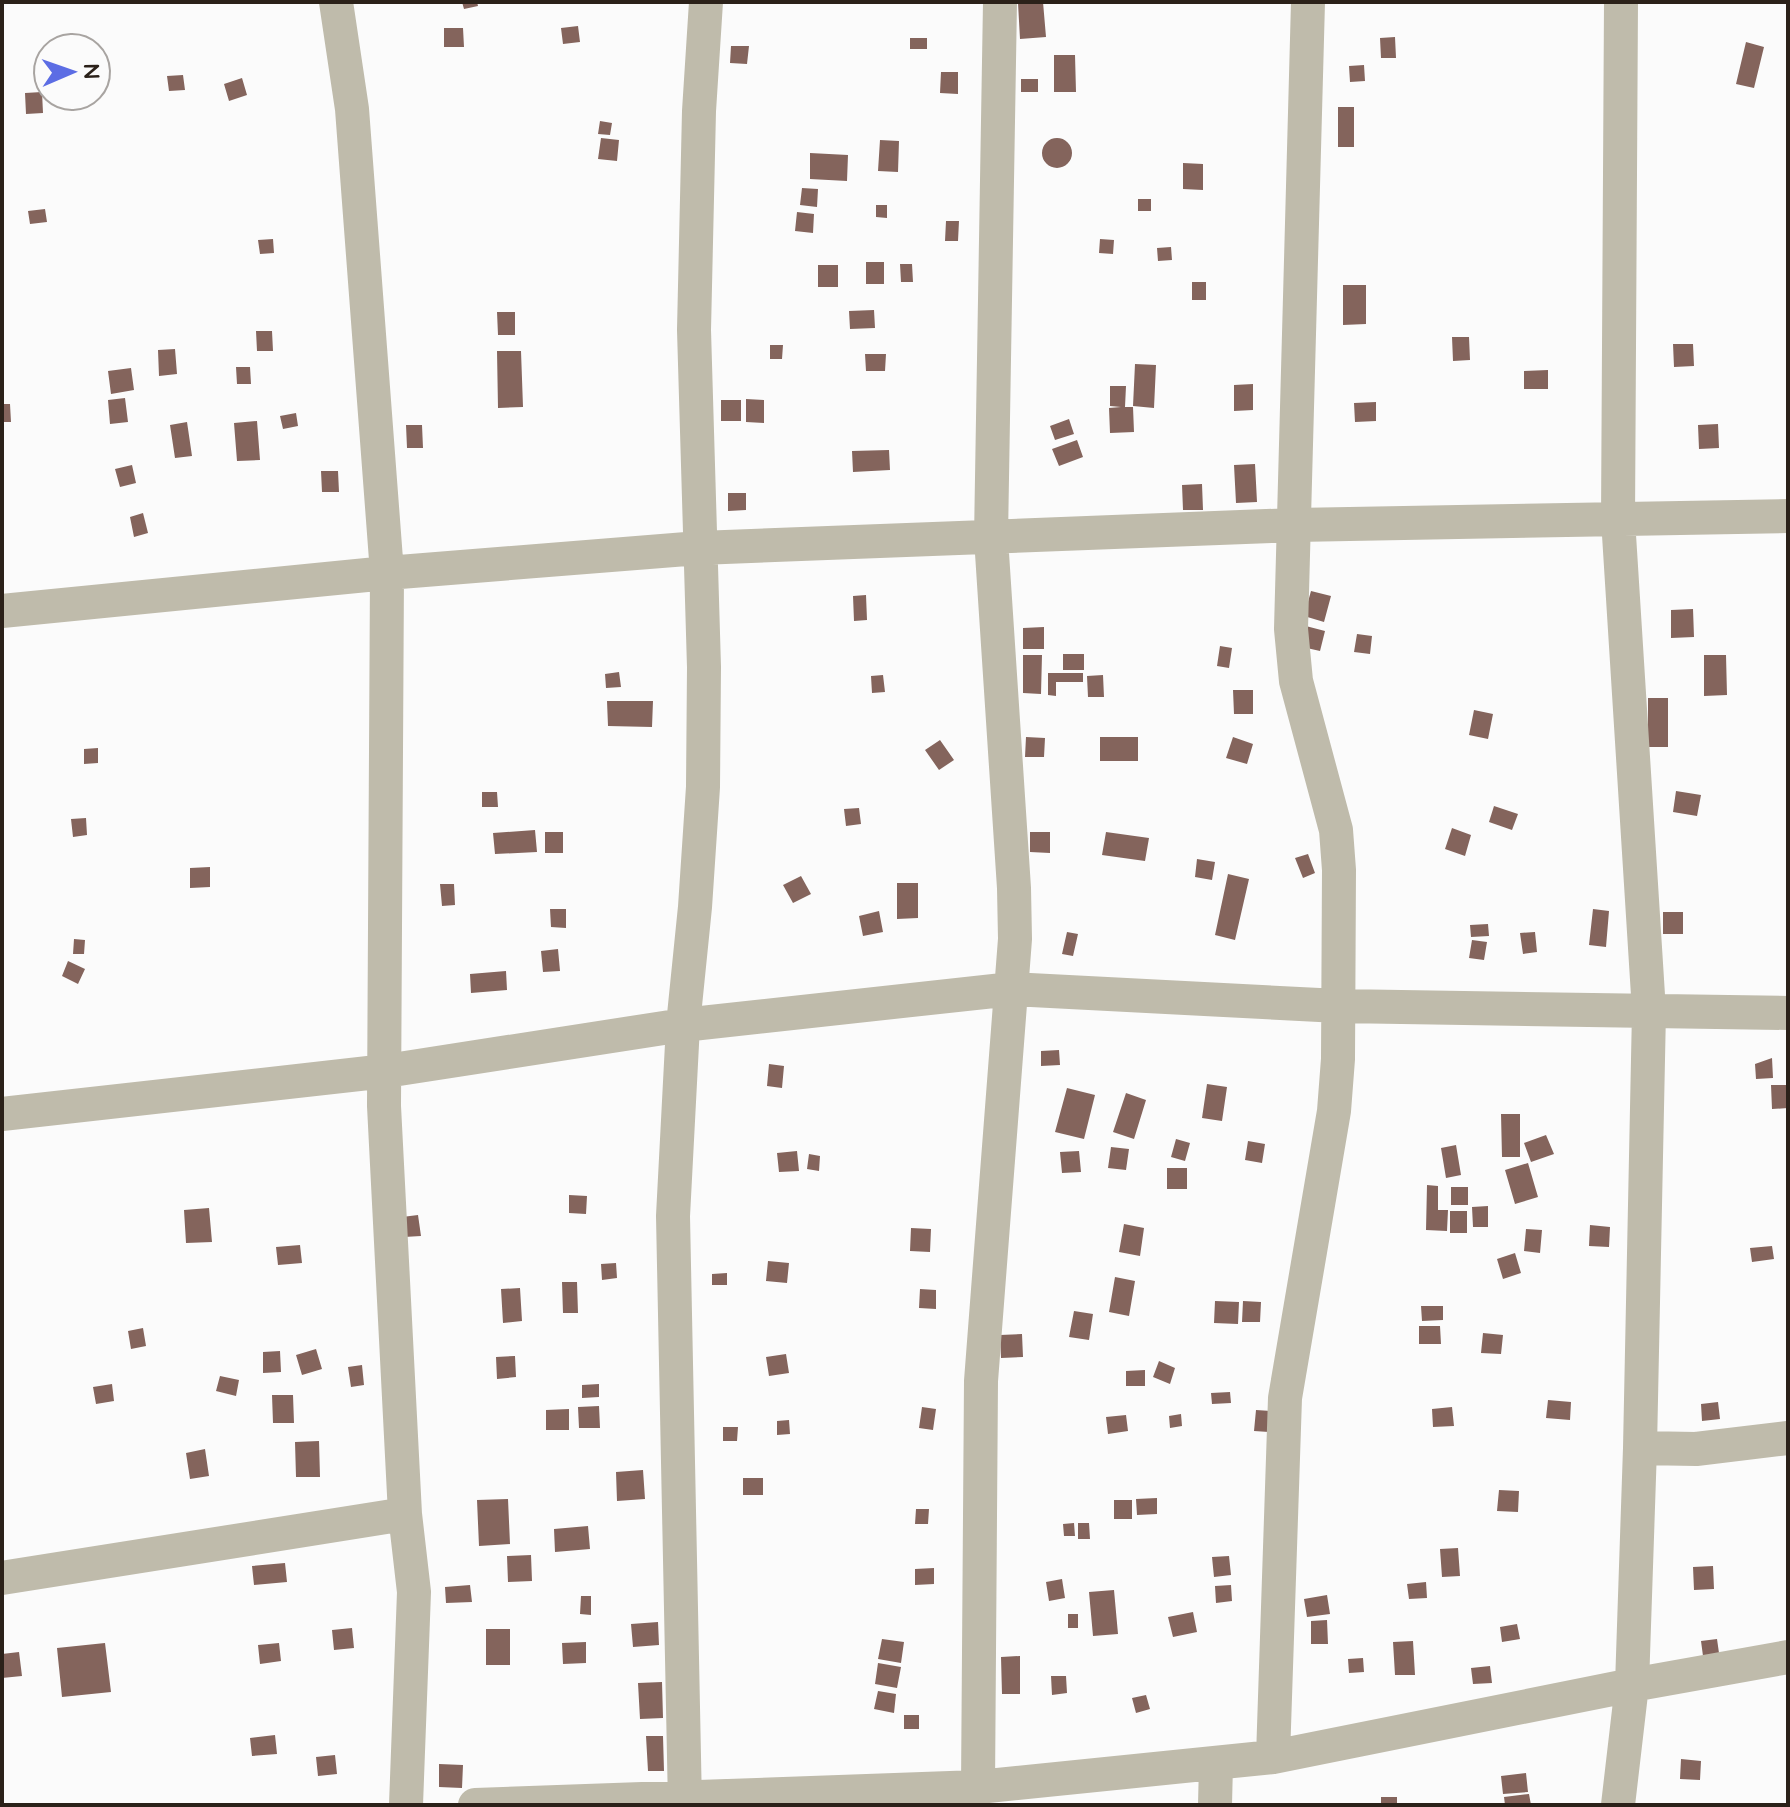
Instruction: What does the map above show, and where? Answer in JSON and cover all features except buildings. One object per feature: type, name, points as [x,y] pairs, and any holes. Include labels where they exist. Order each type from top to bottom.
[{"type":"street","points":[[336,2],[352,109],[387,573],[384,1106],[405,1514],[414,1592],[406,1805]]},
{"type":"street","points":[[685,1801],[673,1216],[683,1025],[703,787],[704,667],[694,330],[699,111],[706,2]]},
{"type":"street","points":[[978,1787],[981,1381],[1012,989],[1014,888],[991,538],[1000,2]]},
{"type":"street","points":[[1273,1757],[1285,1398],[1334,1111],[1339,1006],[1336,830],[1296,681],[1291,629],[1308,2]]},
{"type":"street","points":[[1618,1805],[1632,1685],[1649,1011],[1618,519],[1621,2]]},
{"type":"street","points":[[2,611],[387,573],[699,548],[1295,525],[1788,516]]},
{"type":"street","points":[[2,1114],[386,1071],[683,1025],[1012,989],[1339,1006],[1788,1013]]},
{"type":"street","points":[[1640,1448],[1696,1449],[1788,1438]]},
{"type":"street","points":[[2,1578],[405,1514]]},
{"type":"street","points":[[475,1805],[923,1797],[978,1787],[1216,1764],[1273,1757],[1788,1657]]},
{"type":"street","points":[[1215,1805],[1216,1764]]}]
